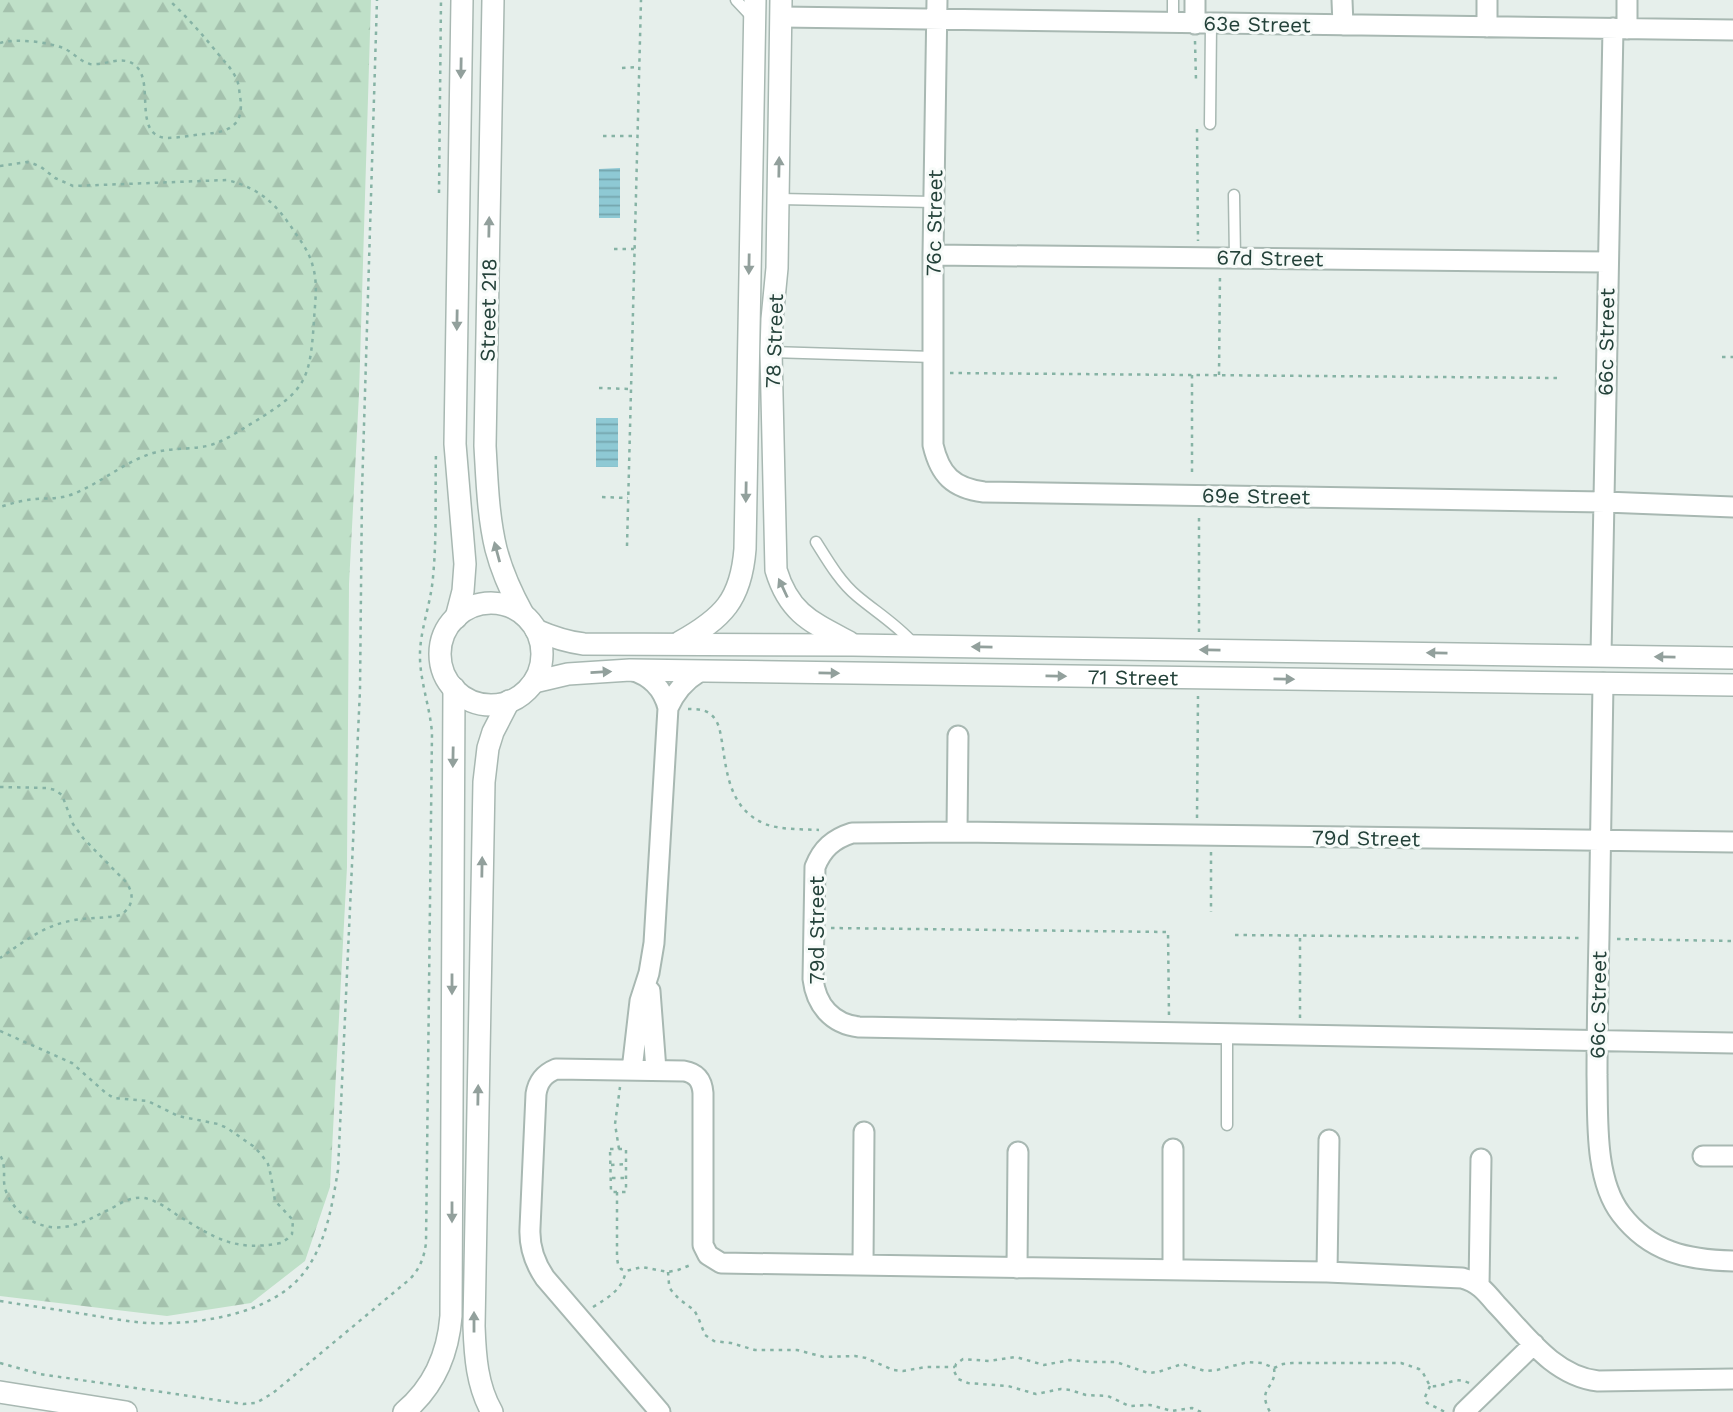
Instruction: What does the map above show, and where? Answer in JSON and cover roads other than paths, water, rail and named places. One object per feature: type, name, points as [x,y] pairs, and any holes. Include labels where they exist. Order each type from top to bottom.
[{"type":"street","points":[[456,618],[466,564],[455,444],[462,0]]},
{"type":"street","name":"Street 218","points":[[493,0],[486,475],[496,550],[503,573],[530,622]]},
{"type":"street","points":[[1195,0],[1203,24]]},
{"type":"street","points":[[1333,0],[1338,25]]},
{"type":"street","points":[[1338,25],[1342,0]]},
{"type":"street","points":[[1487,0],[1488,27]]},
{"type":"street","name":"66c Street","points":[[1601,656],[1607,262],[1620,28],[1627,0]]},
{"type":"street","name":"78 Street","points":[[781,8],[779,199],[771,352],[776,570],[786,596],[805,617],[853,645]]},
{"type":"street","name":"63e Street","points":[[781,8],[937,10],[1203,24],[1733,30]]},
{"type":"street","points":[[755,10],[766,103],[773,107],[781,103]]},
{"type":"street","name":"78 Street","points":[[677,643],[705,628],[719,616],[739,585],[744,567],[755,10]]},
{"type":"street","name":"76c Street","points":[[933,445],[937,10]]},
{"type":"street","points":[[750,206],[760,206],[764,210],[767,266],[776,285]]},
{"type":"street","name":"67d Street","points":[[933,255],[1607,262]]},
{"type":"street","name":"69e Street","points":[[933,445],[936,460],[944,473],[969,490],[984,492],[1605,502],[1733,507]]},
{"type":"street","points":[[484,604],[505,605],[530,622],[540,639],[542,656],[538,674],[527,690],[509,701],[489,705],[461,695],[454,688],[444,672],[440,653],[444,634],[464,611],[484,604]]},
{"type":"street","name":"71 Street","points":[[530,622],[552,637],[584,644],[853,645],[1733,658]]},
{"type":"street","points":[[1481,682],[1480,674],[1486,667],[1583,667],[1601,656]]},
{"type":"street","points":[[626,1070],[654,943],[668,708],[660,688],[652,679],[630,670]]},
{"type":"street","name":"71 Street","points":[[534,682],[568,674],[630,670],[1733,685]]},
{"type":"street","points":[[668,708],[682,684],[699,672]]},
{"type":"street","name":"66c Street","points":[[1603,683],[1597,1041],[1601,1161],[1608,1189],[1620,1213],[1638,1233],[1661,1248],[1686,1258],[1723,1261]]},
{"type":"street","points":[[425,1412],[437,1382],[449,1336],[451,1316],[454,688]]},
{"type":"street","points":[[474,1412],[484,782],[488,748],[509,701]]},
{"type":"street","points":[[957,832],[958,736]]},
{"type":"street","name":"79d Street","points":[[1733,842],[861,832],[835,840],[823,852],[815,867],[813,928],[813,979],[817,997],[827,1012],[849,1026],[1733,1043]]},
{"type":"street","points":[[646,983],[651,997],[656,1070]]},
{"type":"street","points":[[660,1412],[545,1278],[534,1259],[529,1239],[537,1086],[541,1078],[556,1069],[692,1072],[698,1077],[703,1085],[703,1245],[708,1255],[721,1263],[1327,1272],[1456,1278],[1479,1286],[1558,1367],[1587,1380],[1733,1379]]},
{"type":"street","points":[[863,1264],[864,1132]]},
{"type":"street","points":[[1327,1272],[1329,1140]]},
{"type":"street","points":[[1172,1270],[1173,1149]]},
{"type":"street","points":[[1017,1268],[1018,1152]]},
{"type":"street","points":[[1703,1156],[1733,1156]]},
{"type":"street","points":[[1479,1286],[1481,1159]]},
{"type":"street","points":[[1464,1412],[1534,1344]]},
{"type":"street","points":[[475,1350],[477,1370],[492,1412]]},
{"type":"street","points":[[404,1412],[426,1390],[444,1356]]},
{"type":"street","points":[[0,1392],[126,1412]]},
{"type":"lane","points":[[736,0],[744,7],[755,10]]},
{"type":"lane","points":[[1173,0],[1173,23]]},
{"type":"lane","points":[[1203,24],[1210,124]]},
{"type":"lane","points":[[1228,257],[1234,195]]},
{"type":"lane","points":[[779,199],[934,202]]},
{"type":"lane","points":[[771,352],[933,365]]},
{"type":"lane","points":[[816,542],[836,573],[855,594],[902,630],[915,646]]},
{"type":"lane","points":[[1227,1034],[1227,1125]]},
{"type":"water","points":[[620,168],[620,218],[599,218],[599,169]]},
{"type":"water","points":[[596,418],[618,418],[618,467],[596,467]]}]
